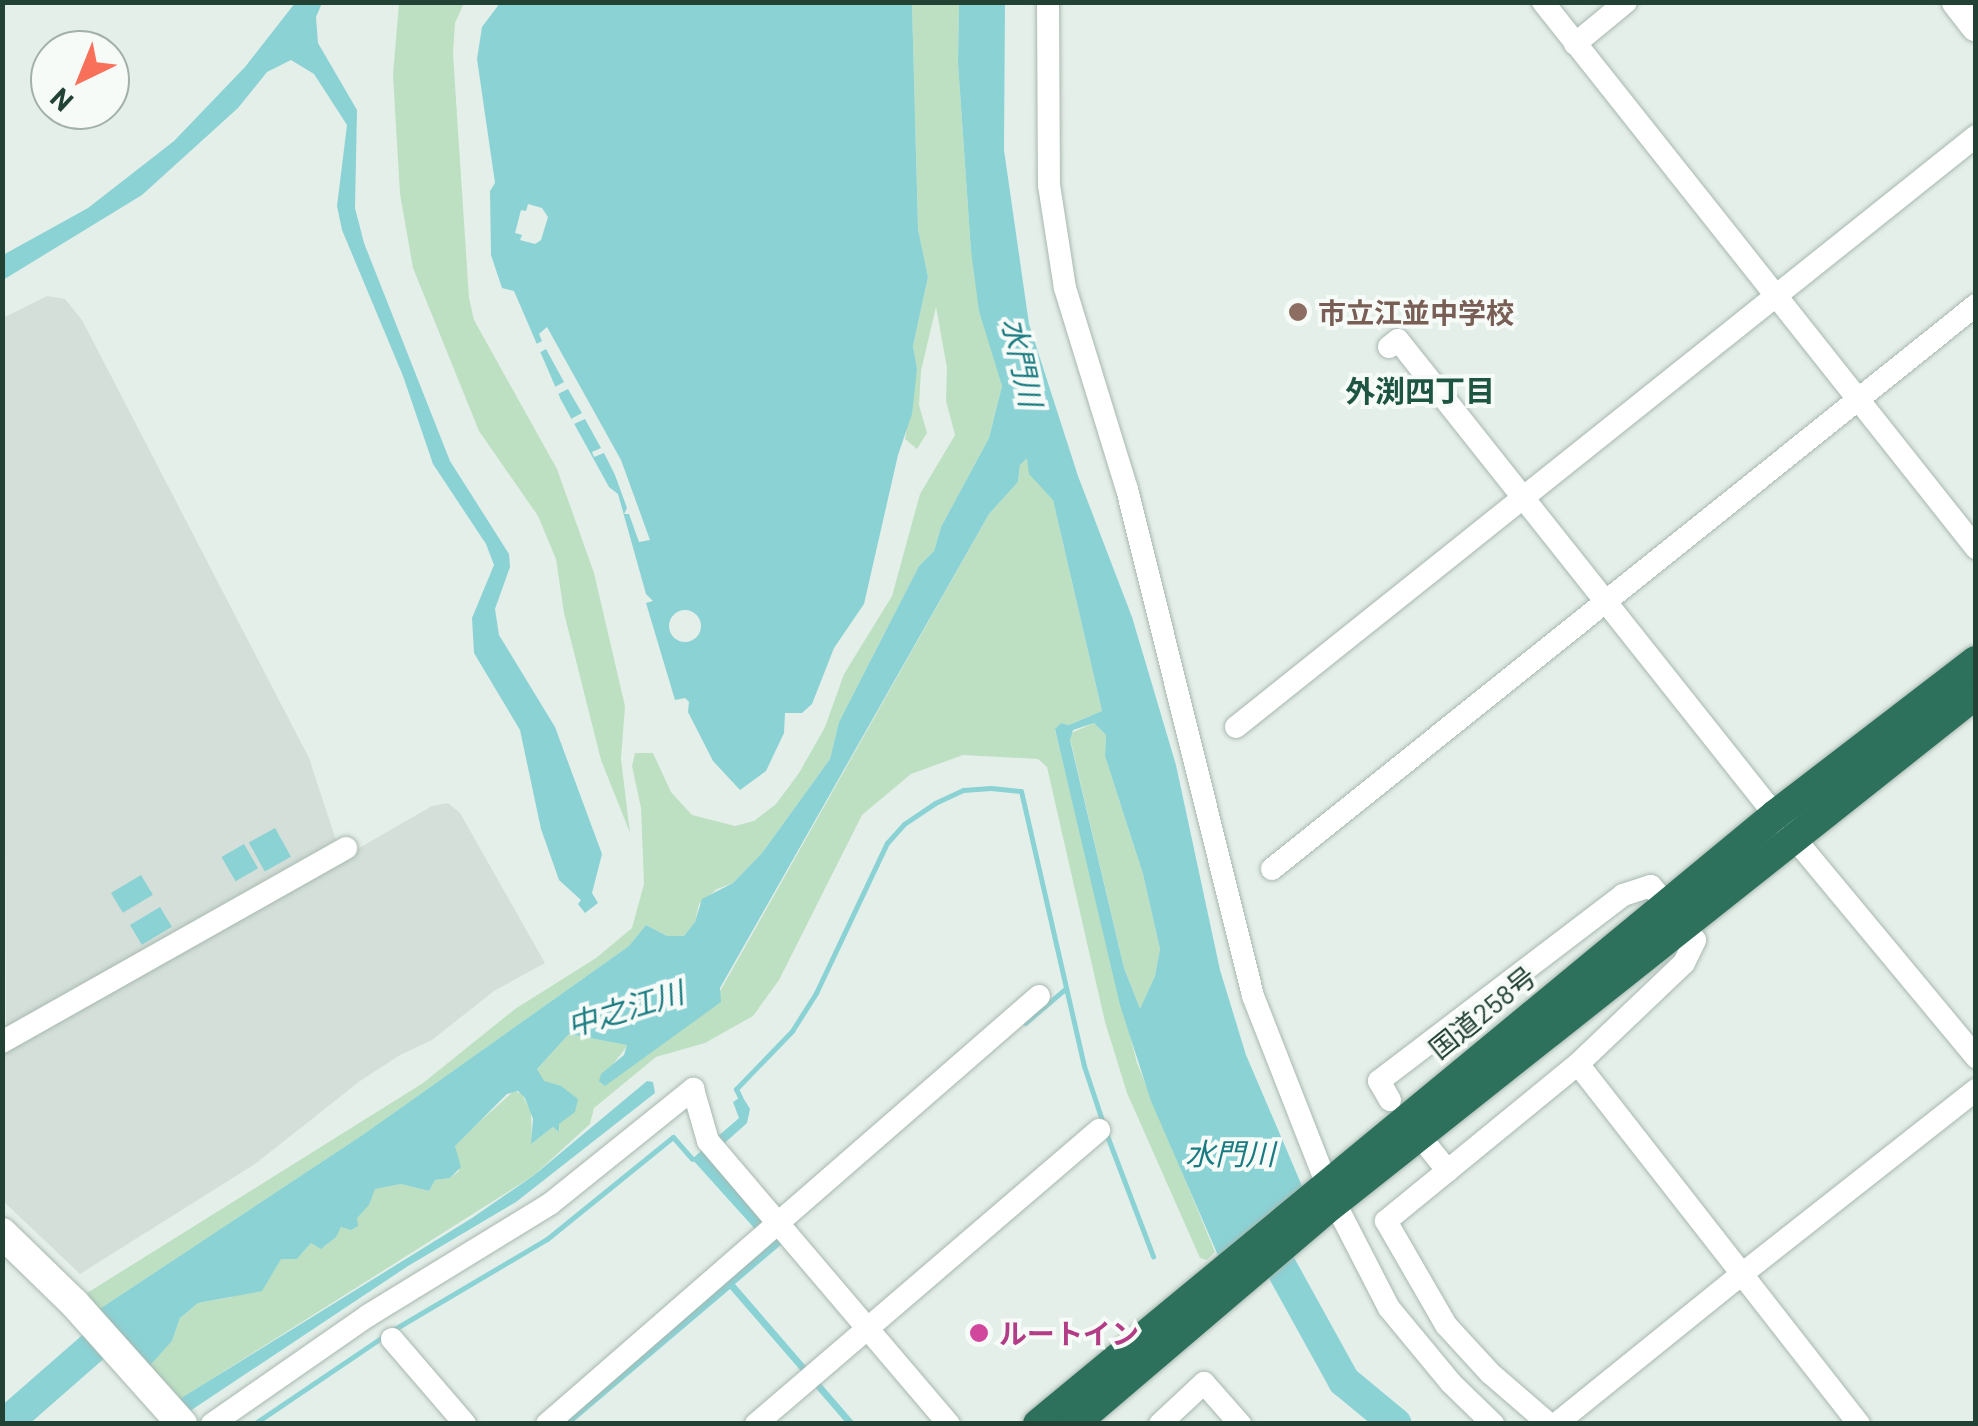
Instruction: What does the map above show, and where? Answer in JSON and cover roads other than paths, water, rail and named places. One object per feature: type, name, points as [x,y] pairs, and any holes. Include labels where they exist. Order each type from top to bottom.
[{"type":"highway","name":"国道258号","points":[[1038,1424],[1218,1284],[1785,826],[1976,661]]},
{"type":"highway","name":"国道258号","points":[[1785,826],[1976,694]]},
{"type":"highway","name":"国道258号","points":[[1074,1424],[1218,1284]]},
{"type":"street","points":[[1048,2],[1049,185],[1065,288],[1127,489],[1252,996],[1325,1197],[1389,1308],[1452,1383],[1493,1424]]},
{"type":"street","points":[[1543,2],[1976,548]]},
{"type":"street","points":[[1575,44],[1626,2]]},
{"type":"street","points":[[1957,2],[1976,26]]},
{"type":"street","points":[[1236,727],[1976,136]]},
{"type":"street","points":[[1272,869],[1976,305]]},
{"type":"street","points":[[1388,347],[1398,340],[1785,826],[1976,1057]]},
{"type":"street","points":[[2,1042],[346,848]]},
{"type":"street","points":[[1390,1100],[1379,1081],[1623,895],[1650,886],[1694,940],[1684,963],[1578,1064],[1386,1221],[1446,1325],[1490,1373],[1552,1424],[1976,1090]]},
{"type":"street","points":[[546,1424],[1039,996]]},
{"type":"street","points":[[1578,1064],[1860,1424]]},
{"type":"street","points":[[212,1424],[369,1315],[550,1204],[693,1089],[714,1148],[769,1230],[868,1326],[949,1424]]},
{"type":"street","points":[[756,1424],[1099,1130]]},
{"type":"street","points":[[1430,1149],[1448,1171]]},
{"type":"street","points":[[2,1233],[74,1304],[182,1424]]},
{"type":"street","points":[[392,1339],[465,1424]]},
{"type":"street","points":[[1160,1424],[1204,1382],[1240,1424]]},
{"type":"water","points":[[295,3],[322,3],[316,17],[318,43],[357,110],[355,208],[364,243],[450,461],[509,554],[510,567],[495,609],[499,635],[555,727],[602,854],[592,893],[598,903],[585,913],[578,904],[581,900],[559,880],[541,829],[520,730],[474,653],[472,618],[494,565],[486,544],[433,464],[403,376],[342,230],[337,206],[347,125],[314,74],[291,60],[267,72],[238,108],[142,195],[3,280],[3,255],[88,208],[174,141],[245,67]]},
{"type":"water","points":[[500,3],[912,3],[918,229],[928,277],[913,346],[917,369],[912,414],[898,455],[864,604],[834,648],[812,704],[802,713],[785,713],[784,733],[766,771],[740,790],[713,761],[688,712],[689,702],[685,698],[675,700],[646,603],[653,601],[646,594],[618,494],[609,487],[561,400],[514,291],[502,288],[491,255],[490,191],[495,183],[477,59],[482,27]]},
{"type":"water","points":[[959,3],[1005,3],[1004,150],[1029,324],[1078,476],[1132,617],[1176,765],[1220,970],[1246,1055],[1311,1207],[1227,1276],[1151,1101],[1120,1005],[1055,729],[1061,723],[1069,725],[1102,711],[1053,500],[1029,474],[1027,458],[1020,465],[1018,482],[989,514],[720,988],[721,1002],[605,1086],[599,1081],[601,1074],[624,1055],[627,1045],[569,1034],[537,1069],[544,1081],[561,1086],[578,1099],[575,1112],[559,1124],[559,1132],[553,1127],[531,1144],[533,1119],[525,1098],[518,1091],[507,1094],[455,1146],[461,1167],[450,1178],[435,1180],[429,1191],[401,1184],[375,1189],[369,1205],[357,1218],[358,1226],[351,1230],[341,1227],[336,1237],[321,1249],[311,1243],[297,1259],[281,1259],[262,1291],[198,1303],[180,1318],[172,1341],[144,1372],[92,1314],[364,1134],[629,946],[646,925],[667,936],[684,936],[695,922],[702,899],[733,883],[762,853],[830,759],[839,722],[919,566],[934,551],[941,527],[989,438],[1002,386],[979,311],[958,63]],"holes":[[[1094,723],[1106,735],[1105,756],[1143,874],[1160,949],[1155,976],[1140,1009],[1124,968],[1070,740],[1073,730]]]},
{"type":"water","points":[[275,828],[291,857],[265,871],[249,843]]},
{"type":"water","points":[[244,844],[258,868],[235,881],[221,857]]},
{"type":"water","points":[[141,875],[153,895],[123,913],[111,893]]},
{"type":"water","points":[[160,907],[172,927],[142,945],[130,925]]},
{"type":"water","points":[[647,1081],[653,1082],[655,1093],[516,1202],[408,1266],[181,1417],[170,1405],[472,1218],[533,1176]]},
{"type":"water","points":[[742,1096],[750,1109],[747,1123],[709,1157],[782,1244],[735,1284],[855,1423],[846,1423],[730,1289],[572,1423],[559,1424],[755,1229],[692,1159],[739,1118],[733,1102]]},
{"type":"waterway","points":[[740,1097],[736,1089],[792,1031],[816,993],[887,843],[904,824],[935,803],[963,790],[991,788],[1021,791],[1084,1066],[1103,1123]]},
{"type":"waterway","points":[[1025,1023],[1065,989]]},
{"type":"waterway","points":[[1106,1133],[1153,1256]]},
{"type":"waterway","points":[[393,1330],[547,1239],[673,1137],[692,1159]]},
{"type":"waterway","name":"水門川","points":[[1260,1229],[1344,1381],[1396,1424]]},
{"type":"waterway","name":"中之江川","points":[[5,1424],[126,1318]]},
{"type":"waterway","points":[[254,1424],[384,1336]]},
{"type":"place","name":"市立江並中学校","points":[[1298,312]]},
{"type":"place","name":"ルートイン","points":[[979,1333]]},
{"type":"district","name":"外渕四丁目","points":[[1420,390]]}]
